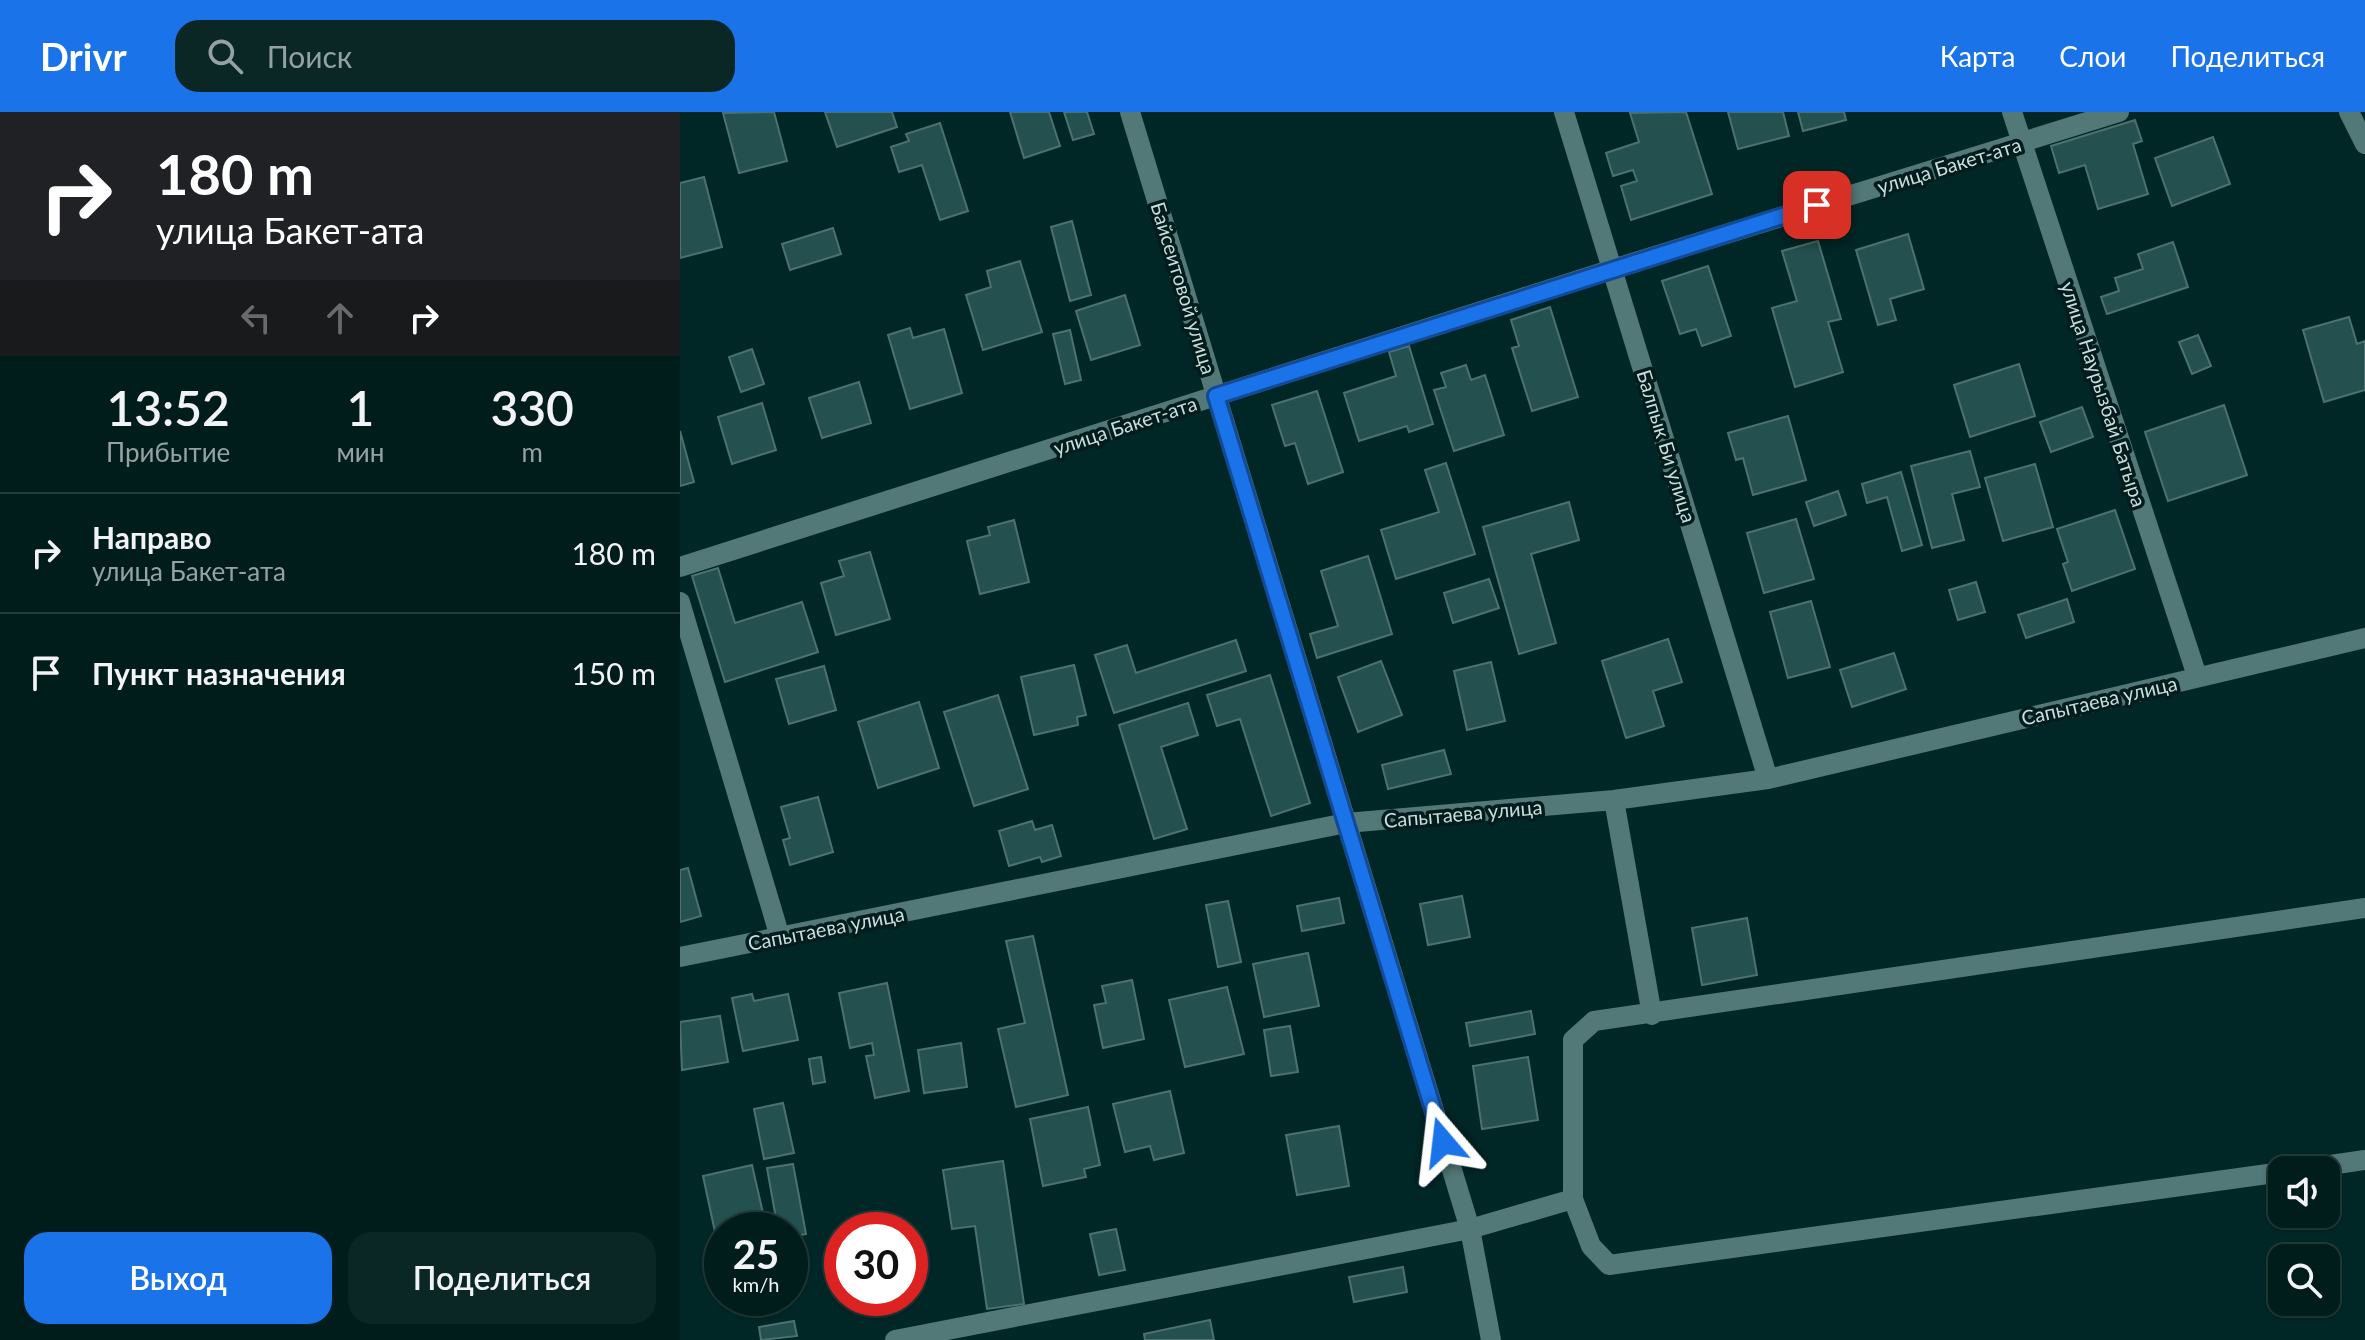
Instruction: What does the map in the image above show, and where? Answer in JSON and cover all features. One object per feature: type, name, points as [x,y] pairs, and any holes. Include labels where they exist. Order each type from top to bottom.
[{"type":"street","name":"Байсеитовой улица","points":[[1130,112],[1470,1229],[1491,1340]]},
{"type":"street","name":"Балпык Би улица","points":[[1564,112],[1768,779]]},
{"type":"street","name":"улица Наурызбай Батыра","points":[[2012,112],[2197,676]]},
{"type":"street","name":"улица Бакет-ата","points":[[680,567],[1613,269],[2119,112]]},
{"type":"street","points":[[2349,112],[2365,144]]},
{"type":"street","points":[[680,602],[780,937]]},
{"type":"street","name":"Сапытаева улица","points":[[680,957],[1346,823],[1614,800],[1768,779],[2365,638]]},
{"type":"street","points":[[1614,800],[1652,1015]]},
{"type":"street","points":[[2268,1174],[1609,1265],[1591,1246],[1573,1199],[1573,1040],[1594,1021],[1652,1015],[2365,908]]},
{"type":"street","points":[[2340,1164],[2365,1160]]},
{"type":"street","points":[[895,1340],[1470,1229],[1573,1199]]},
{"type":"building","points":[[774,112],[787,161],[739,173],[723,113]]},
{"type":"building","points":[[825,112],[892,112],[897,127],[837,147]]},
{"type":"building","points":[[1010,112],[1049,112],[1060,146],[1024,158]]},
{"type":"building","points":[[1064,112],[1087,112],[1094,134],[1073,140]]},
{"type":"building","points":[[1686,112],[1712,194],[1631,220],[1621,186],[1637,181],[1633,170],[1613,176],[1606,153],[1639,142],[1630,113]]},
{"type":"building","points":[[1728,112],[1783,112],[1789,136],[1738,149]]},
{"type":"building","points":[[1798,112],[1844,112],[1846,120],[1803,131]]},
{"type":"building","points":[[2135,120],[2142,141],[2133,144],[2148,194],[2098,209],[2085,165],[2059,173],[2051,146]]},
{"type":"building","points":[[940,123],[968,211],[940,220],[922,165],[899,172],[891,147],[909,141],[906,134]]},
{"type":"building","points":[[2213,137],[2230,184],[2172,206],[2155,158]]},
{"type":"building","points":[[704,177],[722,247],[680,258],[680,183]]},
{"type":"building","points":[[1072,221],[1091,295],[1070,301],[1051,227]]},
{"type":"building","points":[[833,228],[841,254],[790,270],[782,244]]},
{"type":"building","points":[[1908,234],[1924,289],[1890,299],[1896,320],[1878,325],[1856,250]]},
{"type":"building","points":[[1818,241],[1841,319],[1828,322],[1843,372],[1795,387],[1772,308],[1797,301],[1782,251]]},
{"type":"building","points":[[2173,242],[2188,287],[2107,314],[2101,297],[2119,291],[2115,278],[2143,269],[2138,254]]},
{"type":"building","points":[[1020,261],[1042,332],[983,350],[966,295],[991,287],[987,271]]},
{"type":"building","points":[[1708,266],[1731,336],[1702,346],[1696,329],[1680,334],[1662,281]]},
{"type":"building","points":[[1125,295],[1140,345],[1091,360],[1076,311]]},
{"type":"building","points":[[1550,307],[1578,397],[1532,411],[1512,348],[1519,346],[1511,320]]},
{"type":"building","points":[[2349,317],[2357,344],[2365,341],[2365,390],[2324,402],[2303,330]]},
{"type":"building","points":[[910,328],[913,338],[944,329],[962,393],[910,409],[888,335]]},
{"type":"building","points":[[1070,330],[1081,380],[1065,384],[1053,334]]},
{"type":"building","points":[[2198,335],[2211,366],[2192,374],[2179,342]]},
{"type":"building","points":[[1409,346],[1433,424],[1409,432],[1407,426],[1359,441],[1344,393],[1396,376],[1389,352]]},
{"type":"building","points":[[752,349],[764,384],[741,392],[729,357]]},
{"type":"building","points":[[2019,364],[2035,416],[1970,437],[1954,385]]},
{"type":"building","points":[[1466,365],[1471,380],[1485,375],[1504,435],[1454,451],[1434,390],[1446,387],[1441,373]]},
{"type":"building","points":[[859,382],[871,423],[822,438],[809,398]]},
{"type":"building","points":[[1317,391],[1343,472],[1308,484],[1295,443],[1285,446],[1272,405]]},
{"type":"building","points":[[762,403],[776,450],[732,464],[718,417]]},
{"type":"building","points":[[2224,405],[2247,475],[2168,501],[2145,432]]},
{"type":"building","points":[[2082,407],[2093,437],[2051,452],[2040,422]]},
{"type":"building","points":[[1788,416],[1806,480],[1753,495],[1743,458],[1736,460],[1728,433]]},
{"type":"building","points":[[680,431],[694,482],[680,486]]},
{"type":"building","points":[[1970,451],[1980,487],[1952,494],[1964,540],[1932,548],[1911,466]]},
{"type":"building","points":[[1446,463],[1475,554],[1396,579],[1381,530],[1439,512],[1425,470]]},
{"type":"building","points":[[2035,464],[2053,527],[2003,541],[1985,478]]},
{"type":"building","points":[[1901,472],[1922,545],[1902,551],[1887,497],[1867,503],[1862,484]]},
{"type":"building","points":[[1838,491],[1846,515],[1814,526],[1806,502]]},
{"type":"building","points":[[1569,502],[1579,540],[1531,554],[1556,643],[1519,654],[1483,527]]},
{"type":"building","points":[[2115,510],[2135,569],[2072,591],[2063,564],[2068,562],[2057,529]]},
{"type":"building","points":[[1796,519],[1814,579],[1764,593],[1747,533]]},
{"type":"building","points":[[1014,520],[1029,582],[980,594],[967,541],[990,535],[988,527]]},
{"type":"building","points":[[870,552],[890,619],[836,635],[821,583],[844,576],[839,561]]},
{"type":"building","points":[[1368,556],[1392,634],[1317,658],[1310,634],[1338,626],[1321,571]]},
{"type":"building","points":[[718,568],[735,623],[802,602],[818,652],[725,682],[692,576]]},
{"type":"building","points":[[1489,579],[1499,608],[1453,623],[1444,593]]},
{"type":"building","points":[[1976,582],[1985,612],[1958,620],[1949,590]]},
{"type":"building","points":[[2067,599],[2074,622],[2026,638],[2018,615]]},
{"type":"building","points":[[1811,601],[1830,667],[1788,678],[1770,612]]},
{"type":"building","points":[[1668,639],[1682,682],[1653,691],[1664,726],[1626,738],[1602,661]]},
{"type":"building","points":[[1236,640],[1246,671],[1114,713],[1095,655],[1127,645],[1136,673]]},
{"type":"building","points":[[1894,653],[1906,689],[1852,707],[1840,670]]},
{"type":"building","points":[[1381,661],[1402,715],[1358,732],[1338,677]]},
{"type":"building","points":[[1491,662],[1505,721],[1467,730],[1454,671]]},
{"type":"building","points":[[1074,665],[1086,715],[1077,717],[1078,725],[1034,735],[1021,677]]},
{"type":"building","points":[[824,666],[836,710],[789,724],[776,679]]},
{"type":"building","points":[[1270,675],[1310,803],[1271,816],[1240,719],[1217,726],[1207,695]]},
{"type":"building","points":[[998,695],[1028,789],[974,806],[944,712]]},
{"type":"building","points":[[919,702],[939,768],[878,788],[858,722]]},
{"type":"building","points":[[1188,703],[1198,735],[1161,747],[1187,829],[1154,839],[1119,725]]},
{"type":"building","points":[[1444,750],[1451,774],[1388,789],[1382,765]]},
{"type":"building","points":[[818,797],[833,852],[790,865],[783,840],[790,838],[781,807]]},
{"type":"building","points":[[1032,821],[1035,830],[1052,825],[1061,856],[1042,862],[1040,857],[1009,866],[999,831]]},
{"type":"building","points":[[688,868],[701,916],[680,922],[680,870]]},
{"type":"building","points":[[1462,896],[1470,937],[1428,945],[1420,904]]},
{"type":"building","points":[[1339,898],[1344,923],[1302,931],[1297,906]]},
{"type":"building","points":[[1228,901],[1241,962],[1218,967],[1206,905]]},
{"type":"building","points":[[1747,918],[1757,975],[1702,985],[1692,928]]},
{"type":"building","points":[[1033,936],[1068,1095],[1016,1107],[998,1029],[1025,1023],[1006,941]]},
{"type":"building","points":[[1308,953],[1319,1006],[1264,1017],[1253,964]]},
{"type":"building","points":[[1132,980],[1144,1039],[1103,1048],[1094,1005],[1106,1003],[1102,986]]},
{"type":"building","points":[[887,983],[909,1091],[875,1098],[866,1056],[874,1055],[872,1043],[850,1048],[839,993]]},
{"type":"building","points":[[1227,987],[1244,1054],[1185,1067],[1169,1000]]},
{"type":"building","points":[[752,994],[754,1001],[788,994],[798,1040],[743,1051],[732,998]]},
{"type":"building","points":[[1531,1011],[1535,1034],[1470,1046],[1466,1023]]},
{"type":"building","points":[[720,1016],[728,1062],[682,1070],[680,1022]]},
{"type":"building","points":[[1290,1026],[1298,1072],[1271,1076],[1264,1030]]},
{"type":"building","points":[[961,1043],[967,1087],[924,1093],[918,1050]]},
{"type":"building","points":[[821,1057],[825,1082],[813,1084],[809,1059]]},
{"type":"building","points":[[1528,1057],[1538,1120],[1482,1129],[1473,1066]]},
{"type":"building","points":[[1170,1091],[1184,1153],[1154,1160],[1150,1146],[1125,1152],[1113,1104]]},
{"type":"building","points":[[783,1103],[794,1153],[764,1159],[754,1109]]},
{"type":"building","points":[[1088,1107],[1100,1165],[1084,1169],[1086,1177],[1043,1186],[1030,1119]]},
{"type":"building","points":[[1339,1126],[1349,1186],[1297,1195],[1286,1135]]},
{"type":"building","points":[[1003,1161],[1024,1304],[987,1309],[975,1226],[952,1229],[943,1170]]},
{"type":"building","points":[[793,1164],[802,1212],[775,1212],[767,1168]]},
{"type":"building","points":[[752,1165],[763,1212],[711,1212],[703,1176]]},
{"type":"building","points":[[1116,1229],[1125,1270],[1099,1275],[1090,1234]]},
{"type":"building","points":[[1403,1267],[1407,1292],[1354,1302],[1349,1277]]},
{"type":"building","points":[[1210,1320],[1214,1340],[1145,1340],[1144,1334]]},
{"type":"building","points":[[794,1321],[797,1336],[761,1340],[759,1327]]},
{"type":"route","points":[[1443,1142],[1216,396],[1817,205]]}]
